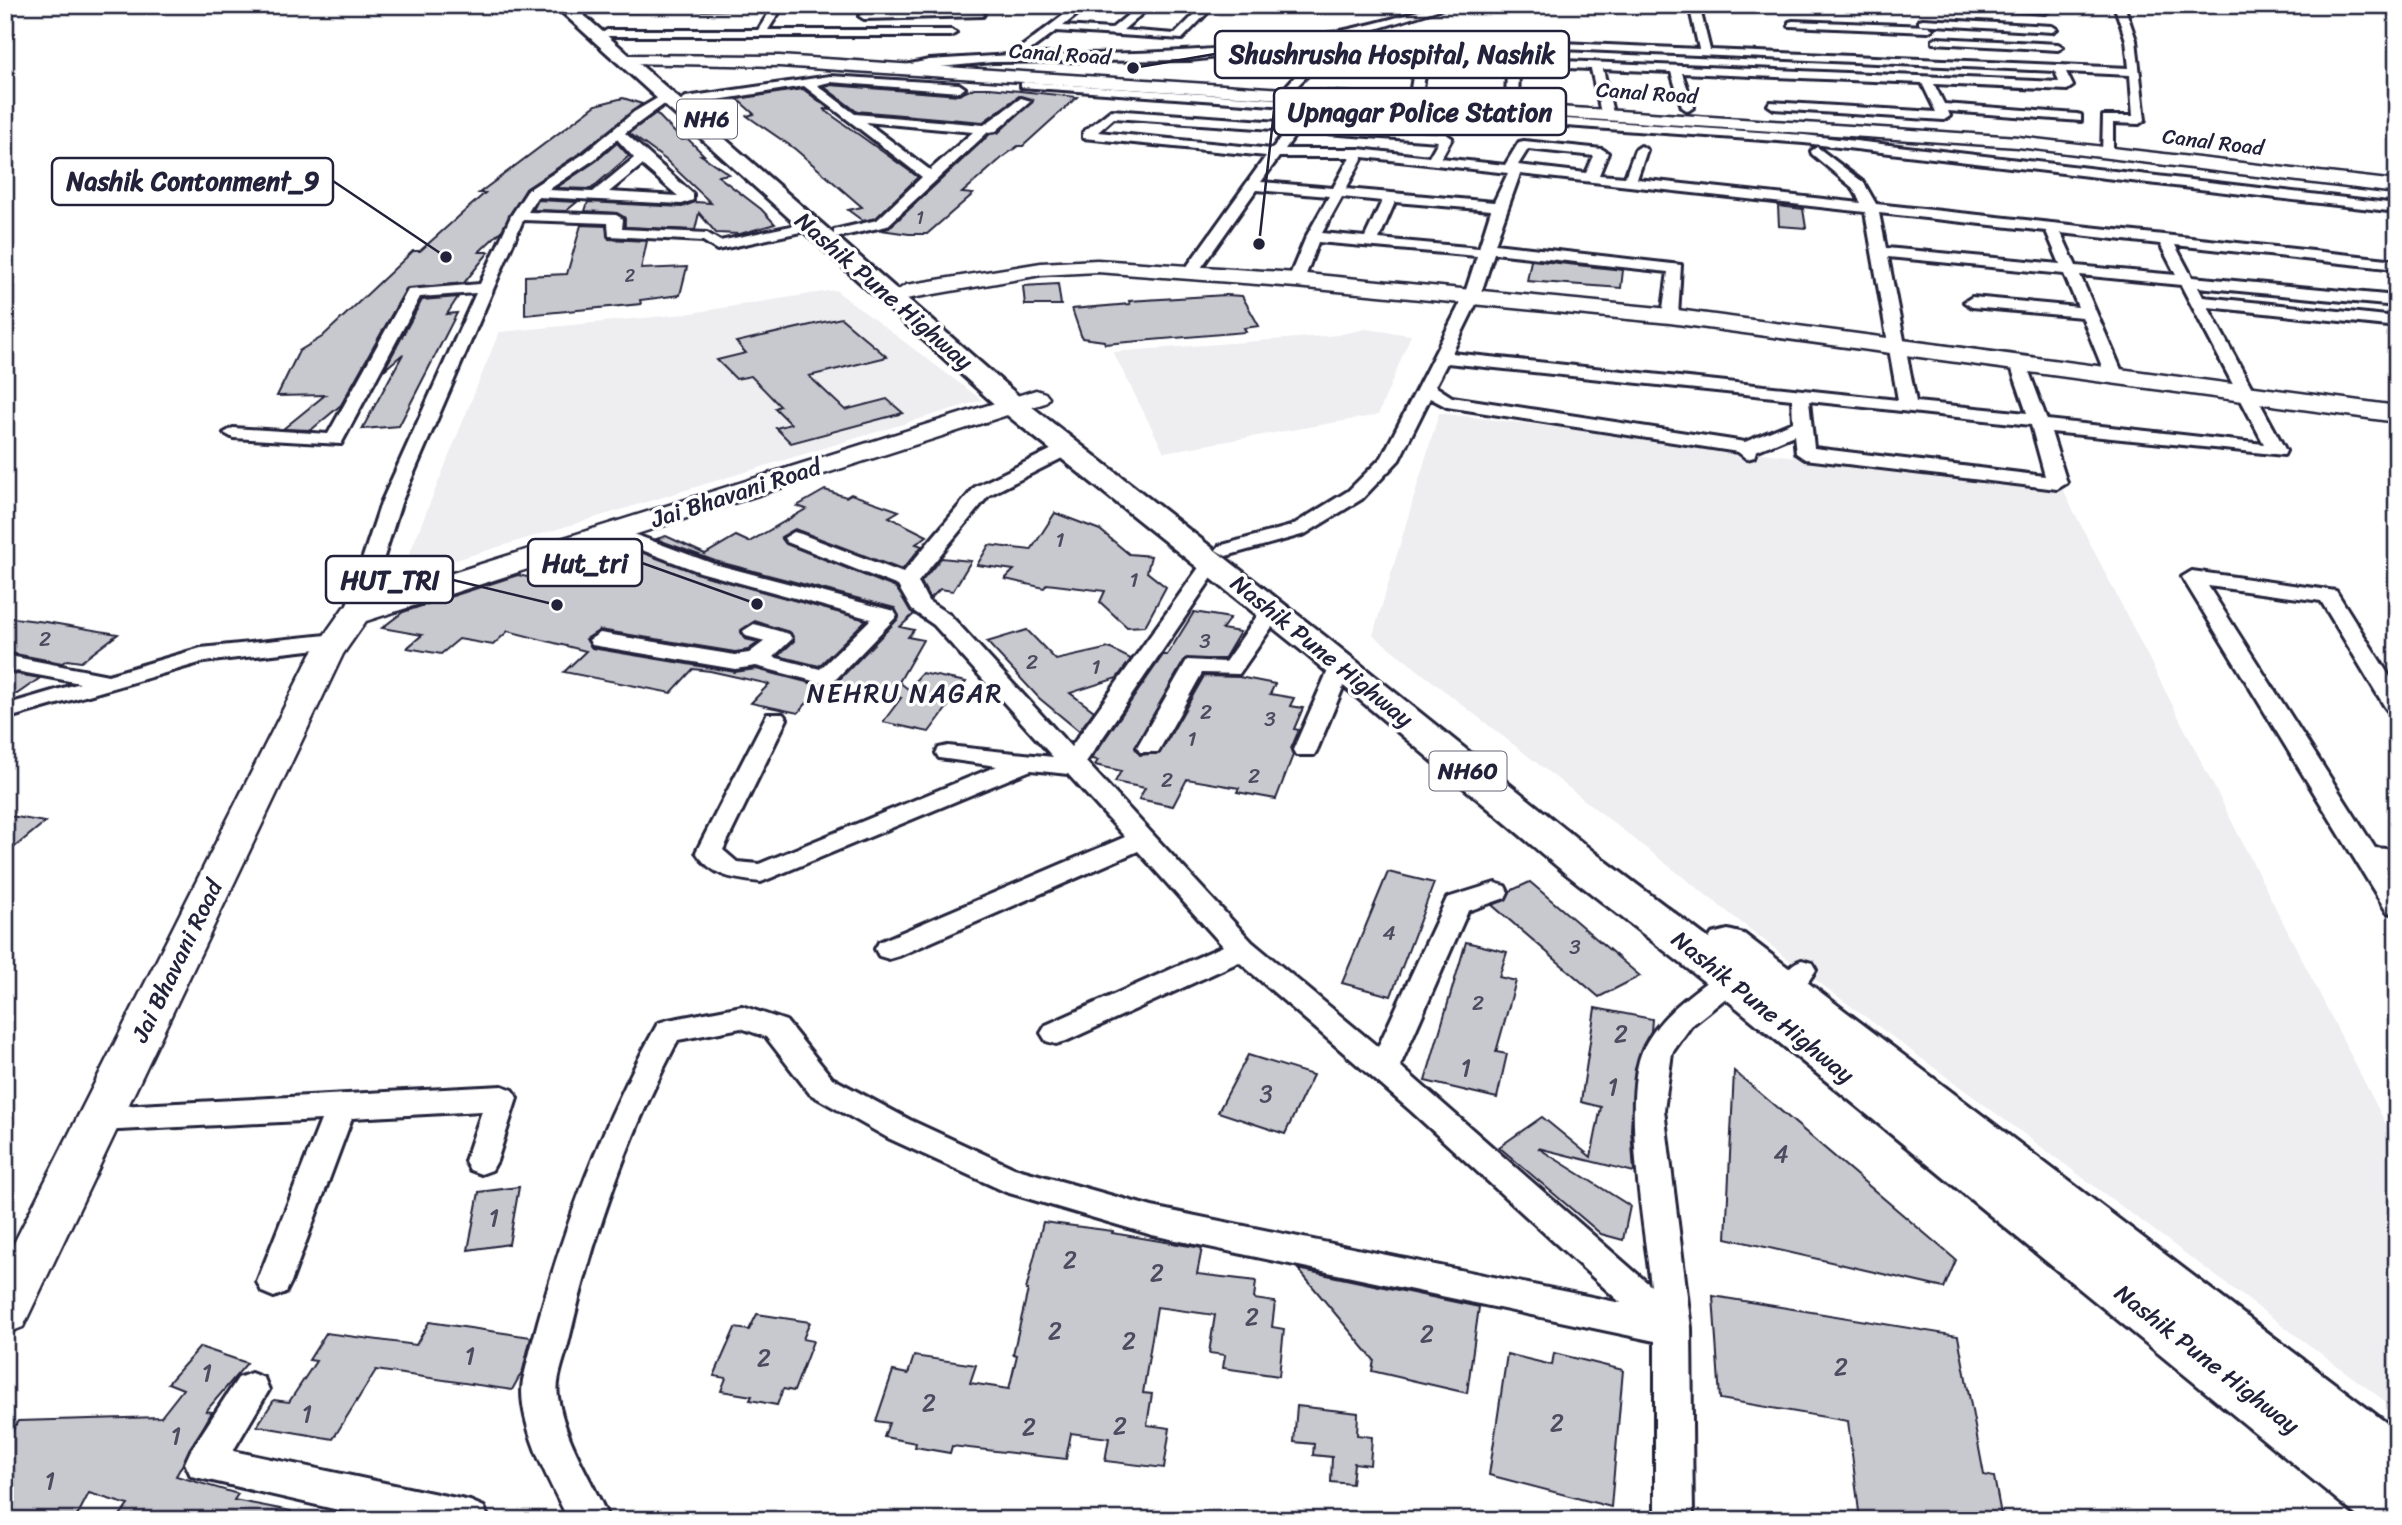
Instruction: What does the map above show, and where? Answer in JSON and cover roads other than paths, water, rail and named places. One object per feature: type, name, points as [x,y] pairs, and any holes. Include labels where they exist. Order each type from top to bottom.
[{"type":"highway","name":"Nashik Pune Highway","points":[[570,7],[646,70],[825,230],[1024,401],[1740,971]]},
{"type":"highway","name":"Nashik Pune Highway","points":[[825,230],[906,292],[1024,401],[1067,449],[1219,556],[1272,611],[1580,863],[1740,971],[1783,989],[2397,1467]]},
{"type":"highway","name":"Nashik Pune Highway","points":[[1783,989],[2397,1510]]},
{"type":"street","points":[[570,7],[734,5]]},
{"type":"street","points":[[761,33],[779,5]]},
{"type":"street","points":[[930,47],[992,5]]},
{"type":"street","points":[[1011,60],[1084,5]]},
{"type":"street","points":[[1114,32],[1147,5]]},
{"type":"street","points":[[1054,28],[1178,37],[1210,5]]},
{"type":"street","points":[[1343,37],[1448,5]]},
{"type":"street","points":[[1694,5],[1705,52]]},
{"type":"street","points":[[1941,5],[2045,10]]},
{"type":"street","points":[[2108,152],[2107,119],[2139,120],[2131,40],[2119,5]]},
{"type":"street","points":[[1840,9],[1861,48]]},
{"type":"street","points":[[857,33],[866,10],[979,14]]},
{"type":"street","points":[[1915,11],[1961,80]]},
{"type":"street","points":[[1793,24],[2052,29]]},
{"type":"street","points":[[646,70],[761,33],[951,33]]},
{"type":"street","points":[[1358,37],[1422,58],[1675,68],[1764,89],[1856,105],[1944,116],[1926,79]]},
{"type":"street","points":[[898,68],[936,60],[1154,58],[1358,37],[1797,56],[1861,48],[1949,63],[2135,72]]},
{"type":"street","points":[[1937,41],[2058,47]]},
{"type":"street","points":[[1283,45],[1312,63],[1364,66]]},
{"type":"street","points":[[1644,49],[1652,67]]},
{"type":"street","points":[[898,68],[919,54]]},
{"type":"street","points":[[1797,56],[1807,74]]},
{"type":"street","points":[[1415,101],[1422,58]]},
{"type":"street","name":"Canal Road","points":[[646,70],[725,61]]},
{"type":"street","name":"Canal Road","points":[[646,70],[725,61],[898,68],[1784,124],[2018,142],[2397,187]]},
{"type":"street","points":[[1512,107],[1513,62]]},
{"type":"street","points":[[1287,92],[1312,63]]},
{"type":"street","points":[[1595,65],[1607,113]]},
{"type":"street","points":[[1675,68],[1688,107]]},
{"type":"street","points":[[1940,107],[2029,99],[2067,86],[2059,68]]},
{"type":"street","points":[[646,70],[806,82],[830,79],[959,88]]},
{"type":"street","name":"Jai Bhavani Road","points":[[5,1312],[346,628],[391,503],[518,216],[533,193],[619,134],[638,115],[646,70]]},
{"type":"street","points":[[1764,89],[1807,74],[1961,80],[2029,99],[2077,118]]},
{"type":"street","points":[[1840,75],[1846,87]]},
{"type":"street","points":[[806,82],[930,177]]},
{"type":"street","points":[[1025,85],[1811,145],[2397,208]]},
{"type":"street","points":[[1764,89],[1784,124],[1859,186],[1871,208],[1908,405]]},
{"type":"street","points":[[851,117],[984,129],[992,128],[1025,101]]},
{"type":"street","points":[[1433,161],[1446,138],[1111,114],[1087,135],[1275,153],[1359,153],[1433,161],[1630,181],[2397,265]]},
{"type":"street","points":[[1191,272],[1294,128]]},
{"type":"street","points":[[518,216],[616,219],[614,233],[707,237],[716,246],[881,223],[984,129]]},
{"type":"street","points":[[533,193],[682,200],[688,197],[642,158],[619,134]]},
{"type":"street","points":[[1075,765],[1219,556],[1298,530],[1354,495],[1390,460],[1472,296],[1499,206],[1524,145],[1602,153],[1591,177]]},
{"type":"street","points":[[1630,181],[1641,150]]},
{"type":"street","points":[[1296,280],[1313,237],[1359,153]]},
{"type":"street","points":[[596,196],[642,158]]},
{"type":"street","points":[[1251,185],[1499,206]]},
{"type":"street","points":[[1370,242],[1391,198]]},
{"type":"street","points":[[2052,228],[2114,374]]},
{"type":"street","points":[[1313,237],[1676,268],[1670,316]]},
{"type":"street","points":[[1441,357],[1908,405],[2277,451],[2165,240]]},
{"type":"street","points":[[1881,252],[2386,300]]},
{"type":"street","points":[[2362,261],[2397,314]]},
{"type":"street","points":[[906,292],[1041,269],[1097,266],[1296,280],[1670,316],[2114,374],[2396,415]]},
{"type":"street","points":[[233,433],[334,440],[414,293],[485,288]]},
{"type":"street","points":[[2199,301],[2397,322]]},
{"type":"street","points":[[1972,302],[2089,313]]},
{"type":"street","points":[[1800,394],[1805,453],[2057,483],[2017,361]]},
{"type":"street","points":[[1426,388],[1447,402],[1747,451],[1802,425]]},
{"type":"street","name":"Jai Bhavani Road","points":[[346,628],[612,532],[1024,401]]},
{"type":"street","points":[[907,582],[982,491],[1067,449]]},
{"type":"street","points":[[612,532],[707,568],[907,622],[942,620]]},
{"type":"street","points":[[794,538],[907,582],[921,609],[942,620],[1242,949],[1384,1069],[1673,1329]]},
{"type":"street","points":[[2397,707],[2328,596],[2192,577],[2397,905]]},
{"type":"street","points":[[1149,747],[1195,664],[1231,669],[1272,611]]},
{"type":"street","points":[[600,640],[735,662],[756,659],[825,677],[886,616]]},
{"type":"street","points":[[5,712],[201,655],[346,628]]},
{"type":"street","points":[[754,631],[780,639],[756,659]]},
{"type":"street","points":[[5,663],[107,681]]},
{"type":"street","points":[[1305,750],[1341,666]]},
{"type":"street","points":[[775,719],[709,852],[730,870],[761,873],[1028,762]]},
{"type":"street","points":[[948,753],[1075,765]]},
{"type":"street","points":[[889,949],[1142,839]]},
{"type":"street","points":[[2366,856],[2397,859]]},
{"type":"street","points":[[1384,1069],[1457,905],[1495,892]]},
{"type":"street","points":[[1056,1033],[1242,949]]},
{"type":"street","points":[[1674,1520],[1673,1329],[1648,1110],[1657,1052],[1681,1018],[1740,971]]},
{"type":"street","points":[[590,1520],[567,1480],[539,1394],[544,1371],[555,1325],[595,1198],[642,1078],[668,1031],[699,1024],[743,1017],[776,1029],[821,1086],[899,1129],[1006,1179],[1152,1221],[1673,1329]]},
{"type":"street","points":[[99,1119],[502,1098],[481,1161]]},
{"type":"street","points":[[274,1282],[341,1107]]},
{"type":"street","points":[[251,1390],[204,1463],[470,1520]]},
{"type":"place","name":"Shushrusha Hospital, Nashik","points":[[1133,68]]},
{"type":"place","name":"Upnagar Police Station","points":[[1259,244]]},
{"type":"place","name":"Nashik Contonment_9","points":[[446,257]]},
{"type":"place","name":"Hut_tri","points":[[757,604]]},
{"type":"place","name":"HUT_TRI","points":[[557,605]]},
{"type":"district","name":"NEHRU NAGAR","points":[[905,693]]}]
